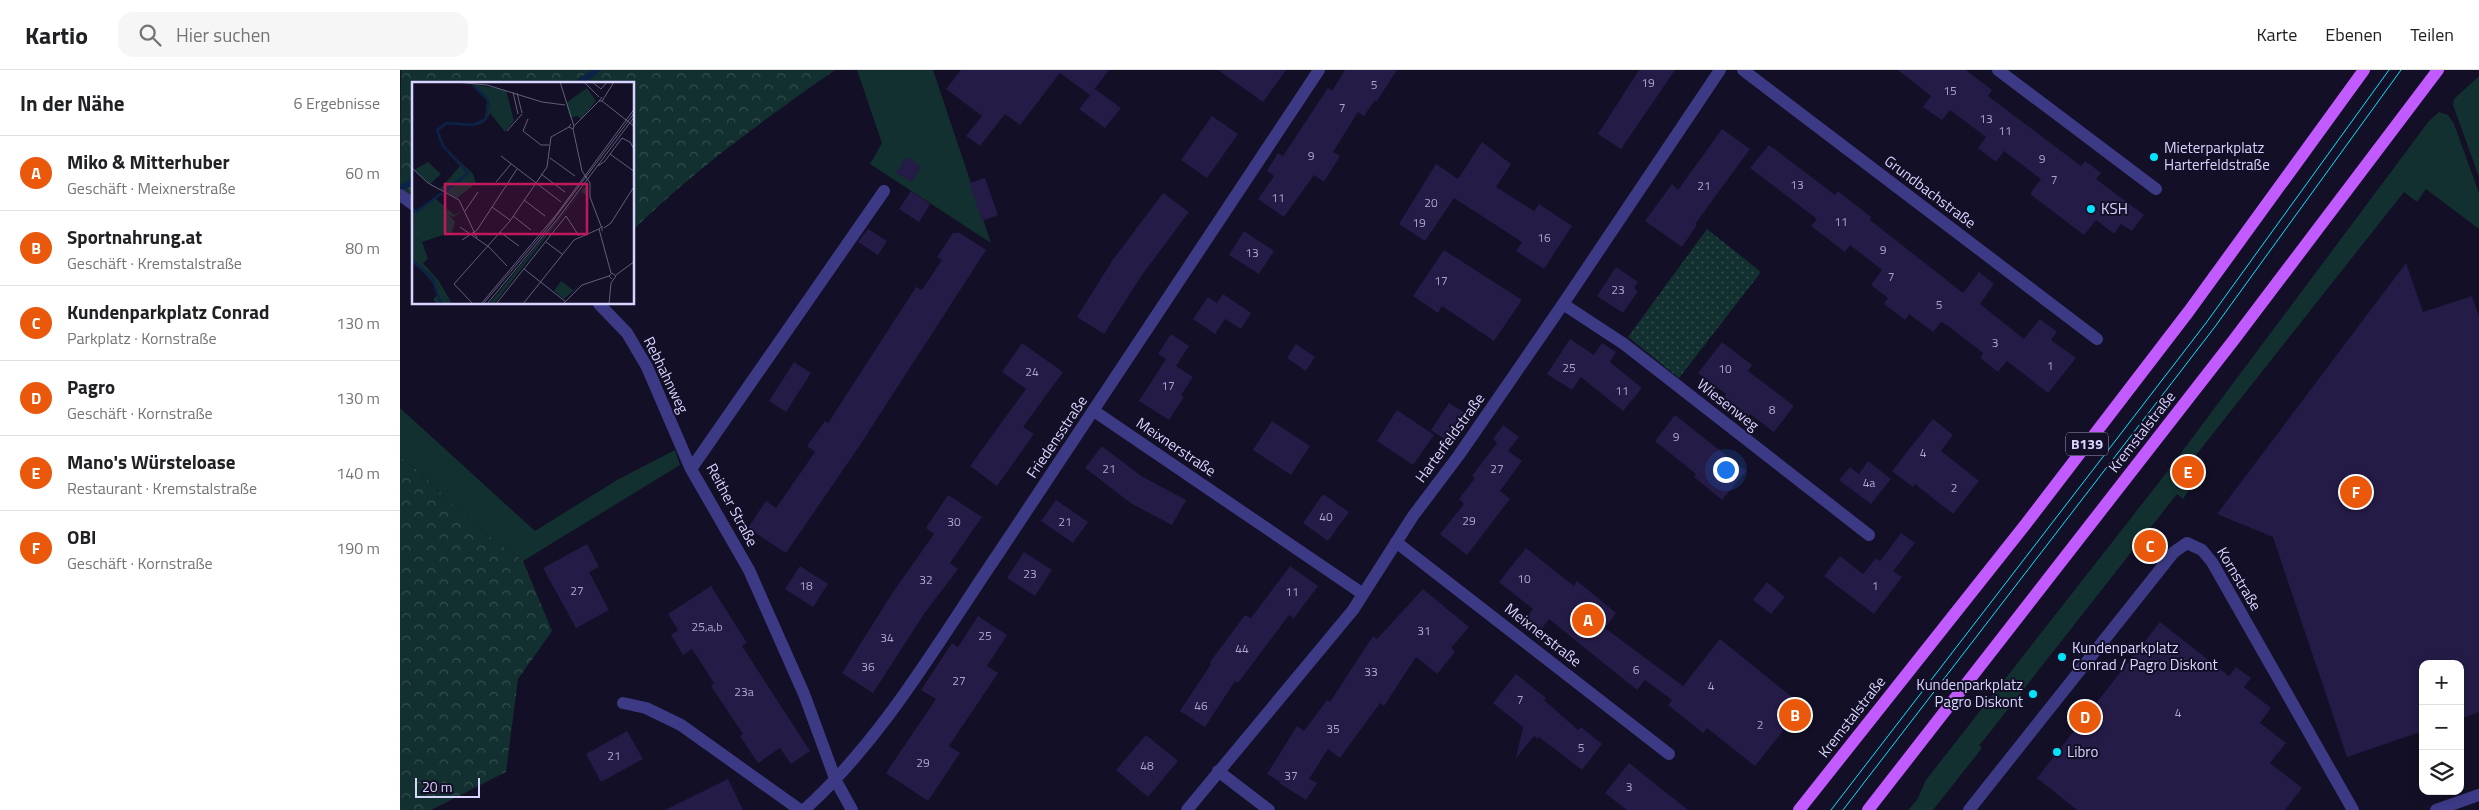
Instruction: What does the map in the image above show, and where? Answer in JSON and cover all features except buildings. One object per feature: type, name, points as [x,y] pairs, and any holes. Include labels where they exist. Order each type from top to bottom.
[{"type":"main road","name":"Kremstalstraße","points":[[1799,810],[2025,525],[2189,311],[2364,70]]},
{"type":"main road","name":"Kremstalstraße","points":[[1868,810],[2215,365],[2438,70]]},
{"type":"street","name":"Friedensstraße","points":[[804,810],[836,781],[891,711],[1094,411],[1319,70]]},
{"type":"street","name":"Harterfeldstraße","points":[[1187,810],[1348,615],[1396,542],[1563,304],[1720,70]]},
{"type":"street","name":"Grundbachstraße","points":[[1743,70],[2097,339]]},
{"type":"street","points":[[1998,70],[2156,189]]},
{"type":"street","name":"Reither Straße","points":[[852,810],[836,781],[804,694],[749,570],[691,469],[884,191]]},
{"type":"street","points":[[401,196],[412,204]]},
{"type":"street","name":"Wiesenweg","points":[[1563,304],[1624,344],[1869,536]]},
{"type":"street","name":"Rebhahnweg","points":[[600,305],[627,333],[647,367],[691,469]]},
{"type":"street","name":"Meixnerstraße","points":[[1094,411],[1363,594]]},
{"type":"street","name":"Meixnerstraße","points":[[1396,542],[1669,754]]},
{"type":"street","name":"Kornstraße","points":[[1970,810],[2174,552],[2187,543],[2202,550],[2212,562],[2353,810]]},
{"type":"street","points":[[623,703],[646,708],[681,725],[800,810]]},
{"type":"street","points":[[1218,771],[1269,810]]},
{"type":"street","points":[[2436,810],[2479,795]]},
{"type":"green space","points":[[401,70],[835,70],[706,165],[635,228],[635,82],[412,82],[412,197],[400,188]]},
{"type":"green space","points":[[857,70],[933,70],[991,243],[870,164],[882,143]]},
{"type":"green space","points":[[2479,76],[2479,177],[2453,105],[2454,99]]},
{"type":"green space","points":[[2439,112],[2448,115],[2454,124],[2479,193],[2479,229],[2426,189],[2417,202],[2404,192],[2181,474],[2193,484],[2183,499],[2177,494],[1979,745],[1982,748],[1933,810],[1908,810],[1917,800],[1926,780],[2160,481],[2429,121]]},
{"type":"green space","points":[[1707,229],[1761,272],[1679,378],[1628,337]]},
{"type":"green space","points":[[400,408],[535,531],[617,480],[675,450],[680,465],[523,561],[478,528],[417,470],[400,457]]},
{"type":"green space","points":[[400,457],[417,470],[478,528],[523,561],[552,631],[518,679],[506,772],[431,810],[400,810]]},
{"type":"waterway","points":[[580,82],[597,70]]},
{"type":"waterway","points":[[400,188],[412,182]]},
{"type":"tram line","points":[[1831,810],[2206,323],[2389,70]]},
{"type":"tram line","points":[[1843,810],[2214,328],[2401,70]]},
{"type":"place","name":"Mieterparkplatz Harterfeldstraße","points":[[2154,157]]},
{"type":"place","name":"KSH","points":[[2091,209]]},
{"type":"place","name":"Mano's Würsteloase","points":[[2188,472]]},
{"type":"place","name":"OBI","points":[[2356,492]]},
{"type":"place","name":"Kundenparkplatz Conrad","points":[[2150,546]]},
{"type":"place","name":"Miko & Mitterhuber","points":[[1588,620]]},
{"type":"place","name":"Kundenparkplatz Conrad / Pagro Diskont","points":[[2062,657]]},
{"type":"place","name":"Kundenparkplatz Pagro Diskont","points":[[2033,694]]},
{"type":"place","name":"Sportnahrung.at","points":[[1795,715]]},
{"type":"place","name":"Pagro","points":[[2085,717]]},
{"type":"place","name":"Libro","points":[[2057,752]]}]
